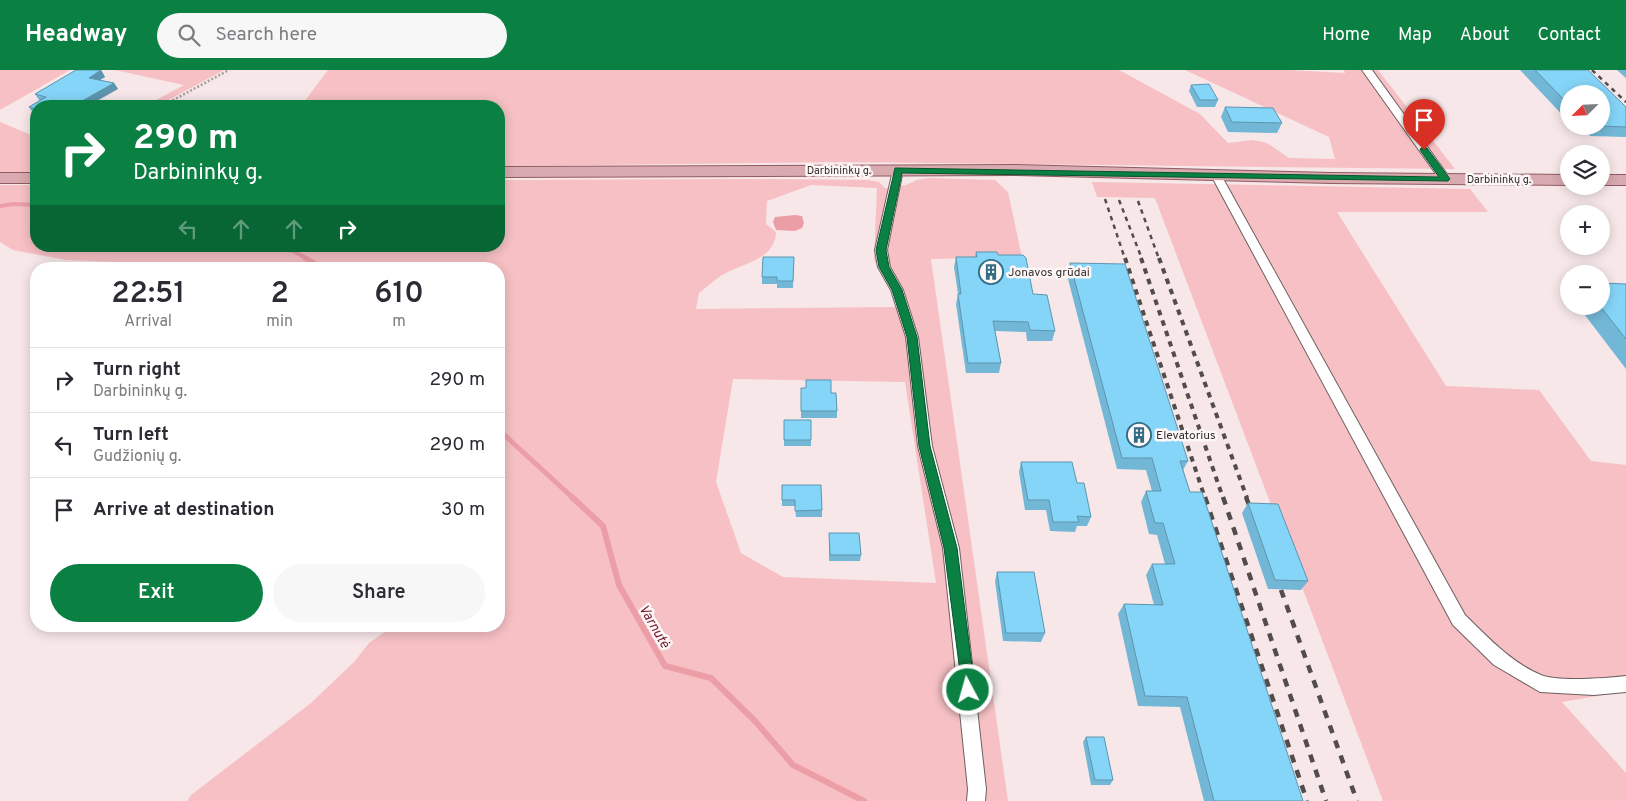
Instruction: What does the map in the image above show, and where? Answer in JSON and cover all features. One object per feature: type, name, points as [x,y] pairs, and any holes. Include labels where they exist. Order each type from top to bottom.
[{"type":"main road","name":"Darbininkų g.","points":[[505,172],[1024,170],[1560,180]]},
{"type":"main road","points":[[0,178],[30,178]]},
{"type":"main road","points":[[1610,180],[1626,180]]},
{"type":"street","points":[[1367,70],[1445,179]]},
{"type":"street","points":[[898,170],[881,250],[884,267],[897,290],[912,337],[925,446],[951,548],[966,671],[977,789],[976,801]]},
{"type":"street","points":[[1216,175],[1459,620],[1500,660],[1540,684],[1594,687],[1626,684]]},
{"type":"path","points":[[173,100],[229,70]]},
{"type":"shaded area","points":[[0,70],[70,70],[0,110]]},
{"type":"shaded area","points":[[115,70],[224,70],[168,100],[156,100],[184,85]]},
{"type":"shaded area","points":[[328,70],[1119,70],[1200,114],[1228,143],[1253,140],[1267,143],[1289,158],[1335,159],[1329,137],[1185,70],[1290,70],[1345,73],[1344,70],[1378,70],[1455,169],[842,162],[505,166],[505,100],[306,100]]},
{"type":"shaded area","points":[[0,122],[30,134],[30,171],[19,174],[0,174]]},
{"type":"shaded area","points":[[929,178],[995,180],[1008,192],[1022,257],[931,259],[1008,801],[187,801],[191,795],[311,703],[354,662],[369,643],[385,632],[505,632],[505,262],[115,262],[66,260],[13,250],[0,242],[0,185],[30,185],[30,252],[505,252],[505,180],[868,180],[879,182],[885,188],[906,185],[917,180]],"holes":[[[811,185],[877,188],[874,260],[899,307],[696,309],[699,293],[711,283],[724,274],[764,255],[770,249],[776,232],[766,224],[767,201]],[[733,379],[905,382],[936,583],[783,577],[741,553],[716,482]]]},
{"type":"shaded area","points":[[1092,182],[1470,189],[1488,212],[1337,212],[1446,386],[1539,390],[1591,461],[1626,465],[1626,691],[1562,702],[1626,773],[1626,801],[1383,801],[1155,198],[1097,197]]},
{"type":"shaded area","points":[[802,216],[804,223],[802,228],[795,231],[776,230],[773,222],[775,217]]},
{"type":"building","points":[[76,70],[101,70],[89,78],[114,83],[84,100],[41,100],[46,97],[35,94]]},
{"type":"building","points":[[1535,70],[1588,70],[1603,85],[1560,85],[1560,96]]},
{"type":"building","points":[[1209,84],[1218,100],[1200,100],[1191,85]]},
{"type":"building","points":[[1610,91],[1626,107],[1626,127],[1610,126]]},
{"type":"building","points":[[1225,107],[1273,108],[1282,123],[1232,122]]},
{"type":"building","points":[[976,252],[997,252],[998,255],[1023,255],[1026,258],[1033,294],[1047,295],[1055,331],[1030,330],[1028,322],[993,321],[1001,363],[968,363],[958,294],[961,294],[956,257],[977,257]]},
{"type":"building","points":[[763,257],[794,257],[793,281],[777,281],[777,277],[762,277]]},
{"type":"building","points":[[1070,263],[1125,264],[1188,461],[1180,461],[1190,492],[1202,492],[1303,801],[1214,801],[1187,697],[1145,696],[1124,604],[1163,605],[1152,564],[1175,564],[1163,523],[1155,523],[1146,491],[1161,491],[1152,458],[1122,458]]},
{"type":"building","points":[[1610,283],[1626,284],[1626,339],[1607,315],[1610,315]]},
{"type":"building","points":[[806,380],[831,380],[831,393],[836,393],[837,411],[801,411],[801,388],[806,388]]},
{"type":"building","points":[[784,420],[811,420],[811,440],[784,440]]},
{"type":"building","points":[[1021,462],[1072,462],[1077,483],[1084,483],[1091,517],[1077,516],[1079,522],[1053,522],[1049,500],[1028,500]]},
{"type":"building","points":[[782,485],[821,485],[822,510],[795,511],[795,500],[782,500]]},
{"type":"building","points":[[1248,503],[1278,504],[1308,581],[1275,580]]},
{"type":"building","points":[[829,533],[859,533],[861,555],[830,555]]},
{"type":"building","points":[[997,572],[1034,572],[1045,633],[1006,633]]},
{"type":"building","points":[[1086,737],[1104,737],[1113,780],[1095,780]]},
{"type":"waterway","name":"Varnutė","points":[[0,206],[30,205]]},
{"type":"waterway","name":"Varnutė","points":[[295,252],[308,259]]},
{"type":"waterway","name":"Varnutė","points":[[305,258],[312,262]]},
{"type":"waterway","name":"Varnutė","points":[[505,436],[573,498]]},
{"type":"waterway","name":"Varnutė","points":[[572,497],[603,526],[619,585],[665,666],[711,678],[755,721],[793,765],[864,801]]},
{"type":"railway","points":[[1592,70],[1626,102]]},
{"type":"railway","points":[[1105,199],[1125,259]]},
{"type":"railway","points":[[1119,200],[1142,259]]},
{"type":"railway","points":[[1138,201],[1159,259]]},
{"type":"railway","points":[[1125,258],[1205,498]]},
{"type":"railway","points":[[1141,258],[1223,498]]},
{"type":"railway","points":[[1159,258],[1247,498]]},
{"type":"railway","points":[[1205,497],[1307,801]]},
{"type":"railway","points":[[1223,497],[1326,801]]},
{"type":"railway","points":[[1246,497],[1252,513]]},
{"type":"railway","points":[[1281,590],[1357,801]]},
{"type":"place","name":"Jonavos grūdai","points":[[991,272]]},
{"type":"place","name":"Elevatorius","points":[[1139,435]]},
{"type":"route","points":[[968,690],[951,548],[925,446],[912,337],[897,290],[884,267],[881,250],[898,170],[1014,170],[1445,179],[1424,150]]}]
